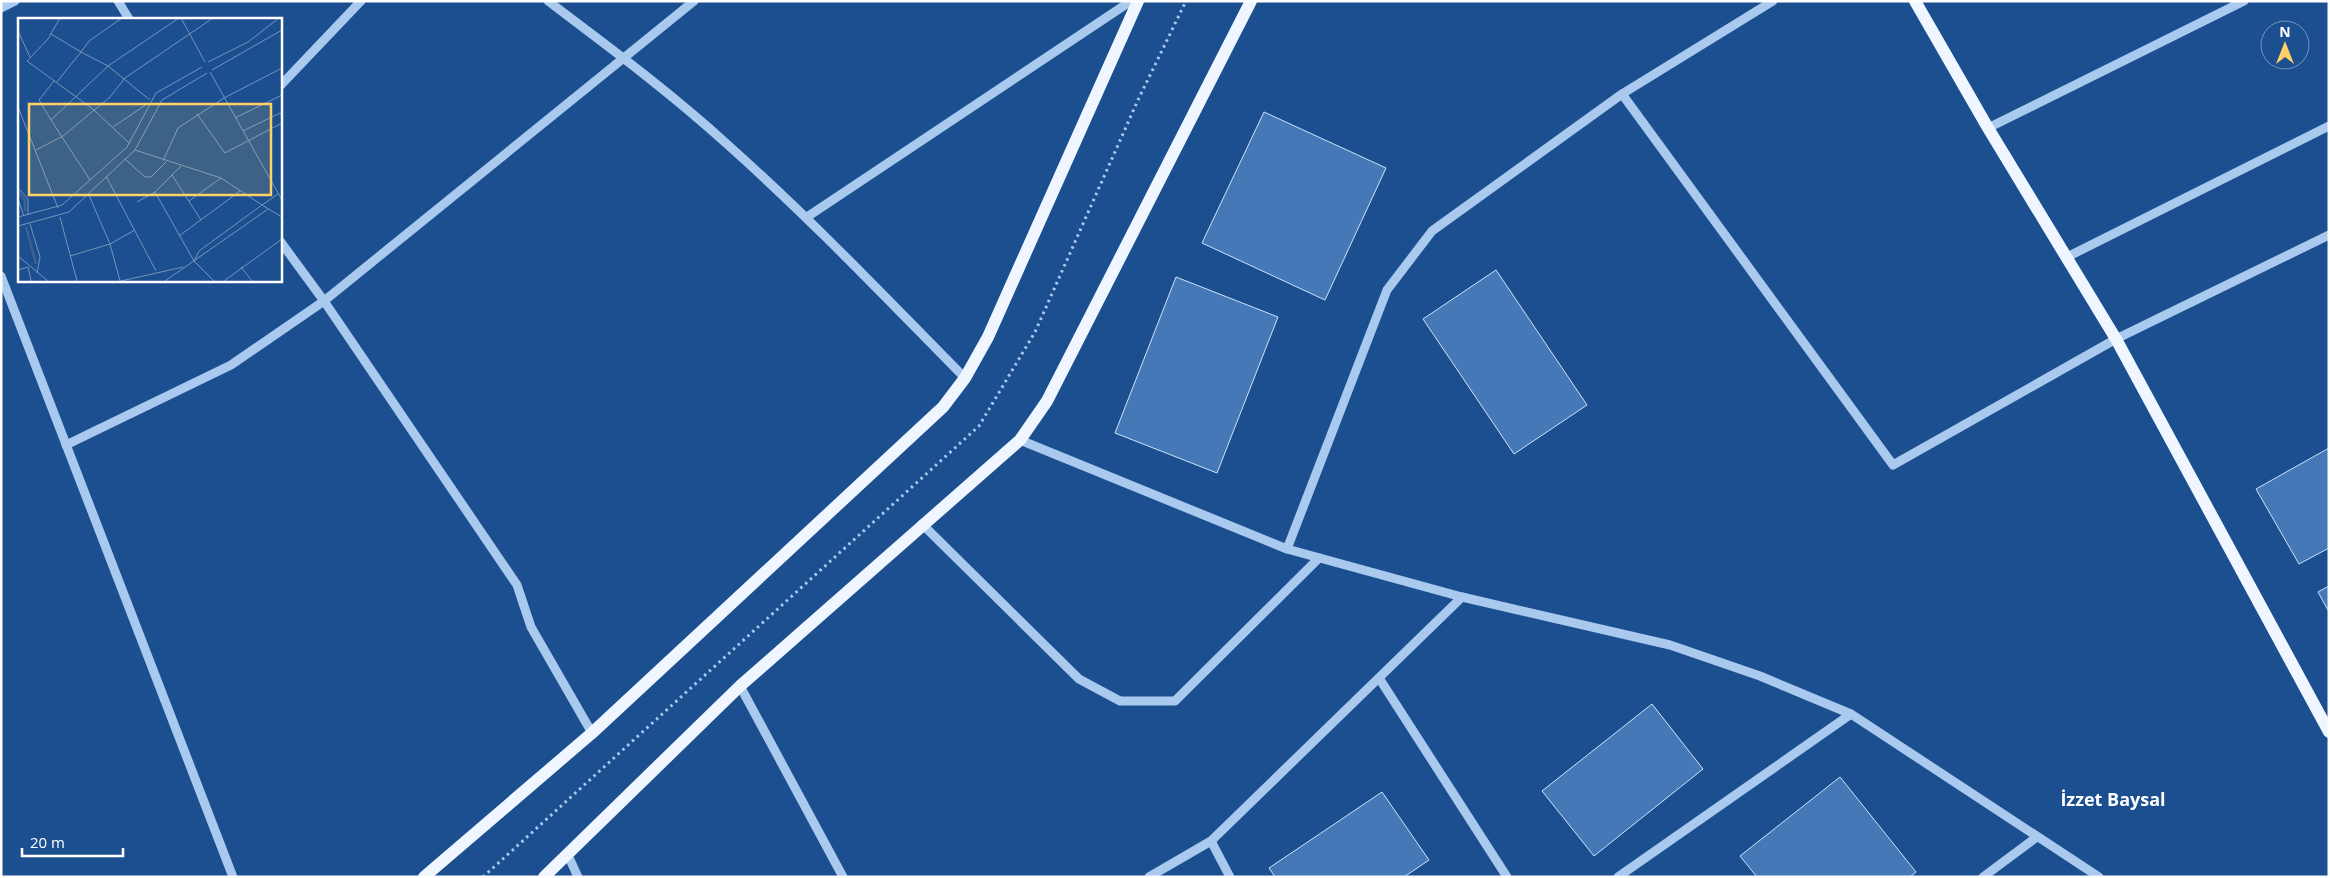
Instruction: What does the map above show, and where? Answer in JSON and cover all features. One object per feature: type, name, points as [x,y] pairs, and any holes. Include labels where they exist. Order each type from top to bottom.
[{"type":"main road","points":[[424,877],[592,732],[944,407],[965,378],[988,338],[1138,1]]},
{"type":"main road","points":[[544,877],[740,686],[922,524],[1020,440],[1047,401],[1251,1]]},
{"type":"main road","points":[[1915,1],[1988,128],[2116,339],[2329,732]]},
{"type":"street","points":[[1,8],[15,1]]},
{"type":"street","points":[[118,1],[128,18]]},
{"type":"street","points":[[281,85],[361,1]]},
{"type":"street","points":[[548,1],[624,59],[727,143],[807,217],[965,378]]},
{"type":"street","points":[[66,445],[232,365],[324,301],[694,1]]},
{"type":"street","points":[[807,217],[1131,1]]},
{"type":"street","points":[[1287,549],[1387,290],[1432,231],[1622,94],[1773,1]]},
{"type":"street","points":[[1988,128],[2244,1]]},
{"type":"street","points":[[1622,94],[1893,465],[2116,339],[2329,235]]},
{"type":"street","points":[[2067,257],[2329,126]]},
{"type":"street","points":[[281,242],[324,301],[517,585],[531,627],[592,732]]},
{"type":"street","points":[[1,276],[233,877]]},
{"type":"street","points":[[1020,440],[1287,549],[1462,597],[1670,645],[1760,676],[1851,714],[2099,877]]},
{"type":"street","points":[[922,524],[1080,679],[1120,702],[1175,701],[1318,558]]},
{"type":"street","points":[[1149,877],[1211,841],[1462,597]]},
{"type":"street","points":[[1380,678],[1507,877]]},
{"type":"street","points":[[740,686],[843,877]]},
{"type":"street","points":[[1618,877],[1851,714]]},
{"type":"street","points":[[1983,877],[2037,838]]},
{"type":"street","points":[[1211,841],[1230,877]]},
{"type":"street","points":[[568,853],[578,877]]},
{"type":"building","points":[[1264,112],[1386,168],[1325,300],[1202,243]]},
{"type":"building","points":[[1496,270],[1587,405],[1514,454],[1423,319]]},
{"type":"building","points":[[1176,277],[1278,317],[1217,473],[1115,433]]},
{"type":"building","points":[[2329,448],[2329,548],[2299,564],[2256,489]]},
{"type":"building","points":[[2329,586],[2329,612],[2318,592]]},
{"type":"building","points":[[1652,704],[1703,769],[1594,856],[1542,791]]},
{"type":"building","points":[[1840,777],[1916,872],[1910,877],[1757,877],[1740,856]]},
{"type":"building","points":[[1382,792],[1429,860],[1404,877],[1275,877],[1269,868]]},
{"type":"district","name":"İzzet Baysal","points":[[2113,800]]}]
